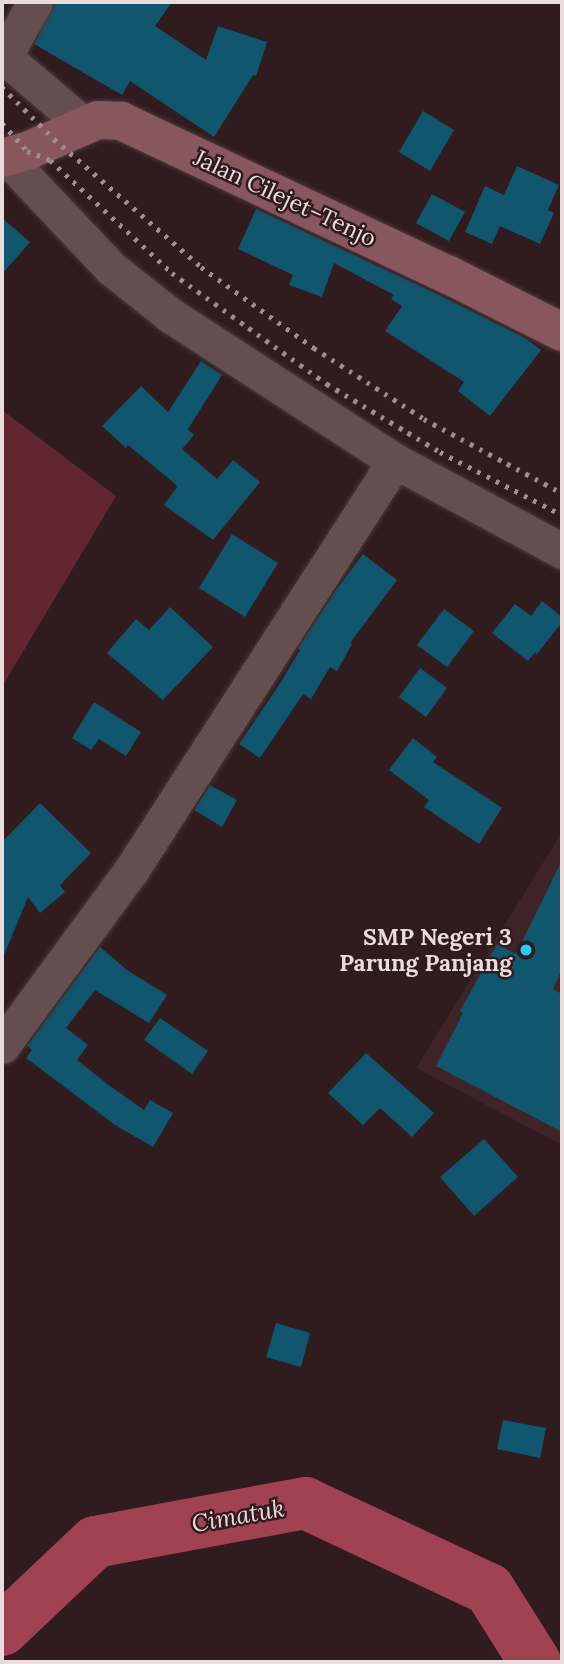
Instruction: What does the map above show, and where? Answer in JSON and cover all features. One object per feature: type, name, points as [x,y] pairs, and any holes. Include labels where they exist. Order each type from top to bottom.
[{"type":"main road","name":"Jalan Cilejet–Tenjo","points":[[4,158],[84,125],[111,119],[132,125],[562,332]]},
{"type":"street","points":[[35,2],[3,56],[84,125]]},
{"type":"street","points":[[4,158],[88,245],[133,287],[170,315],[395,461],[562,551]]},
{"type":"street","points":[[2,1046],[139,860],[395,461]]},
{"type":"shaded area","points":[[2,410],[116,496],[2,687]]},
{"type":"shaded area","name":"SMP Negeri 3 Parung Panjang","points":[[562,832],[562,1145],[416,1068]]},
{"type":"building","points":[[55,2],[172,2],[155,26],[206,60],[218,26],[267,42],[256,76],[253,75],[214,137],[130,81],[122,95],[34,44]]},
{"type":"building","points":[[423,111],[454,130],[430,171],[399,152]]},
{"type":"building","points":[[517,166],[559,185],[548,210],[554,213],[540,244],[500,226],[492,244],[465,232],[485,186],[504,195]]},
{"type":"building","points":[[432,194],[465,212],[449,241],[416,223]]},
{"type":"building","points":[[256,209],[439,295],[525,338],[541,350],[490,416],[458,391],[464,382],[385,331],[402,306],[391,299],[394,295],[334,263],[322,297],[289,285],[293,275],[238,249]]},
{"type":"building","points":[[2,218],[30,242],[2,274]]},
{"type":"building","points":[[201,361],[222,375],[188,429],[194,435],[182,449],[217,479],[233,460],[260,482],[213,540],[164,505],[177,487],[174,483],[128,445],[126,448],[102,426],[141,386],[168,412]]},
{"type":"building","points":[[232,534],[278,563],[245,617],[199,588]]},
{"type":"building","points":[[363,554],[397,580],[350,643],[352,644],[337,671],[330,667],[311,699],[303,694],[260,758],[239,744],[279,685],[300,650],[298,648]]},
{"type":"building","points":[[542,601],[562,617],[562,622],[537,654],[535,652],[528,661],[492,633],[515,604],[531,616]]},
{"type":"building","points":[[170,607],[213,647],[163,700],[107,653],[136,619],[149,630]]},
{"type":"building","points":[[444,609],[474,631],[447,667],[417,645]]},
{"type":"building","points":[[420,668],[447,688],[426,717],[399,697]]},
{"type":"building","points":[[94,702],[141,732],[126,756],[99,739],[91,750],[72,738]]},
{"type":"building","points":[[413,738],[437,757],[433,762],[502,808],[479,844],[424,807],[429,800],[389,770]]},
{"type":"building","points":[[210,785],[237,800],[222,827],[194,810]]},
{"type":"building","points":[[40,803],[91,853],[60,885],[65,892],[40,913],[28,897],[2,960],[2,842]]},
{"type":"building","name":"SMP Negeri 3 Parung Panjang","points":[[562,860],[562,969],[553,989],[562,994],[562,1132],[436,1066],[463,1013],[460,1011],[497,944],[516,954]]},
{"type":"building","points":[[100,947],[127,970],[167,995],[149,1023],[95,990],[66,1028],[88,1045],[77,1060],[144,1110],[150,1100],[173,1113],[153,1147],[115,1125],[26,1058],[32,1050],[27,1046]]},
{"type":"building","points":[[160,1018],[208,1051],[192,1074],[144,1040]]},
{"type":"building","points":[[366,1053],[434,1113],[412,1137],[380,1108],[363,1125],[328,1093]]},
{"type":"building","points":[[484,1139],[518,1177],[474,1216],[440,1177]]},
{"type":"building","points":[[276,1323],[310,1333],[301,1367],[266,1357]]},
{"type":"building","points":[[503,1420],[546,1428],[540,1458],[497,1449]]},
{"type":"waterway","name":"Cimatuk","points":[[2,1630],[95,1542],[305,1503],[489,1589],[535,1662]]},
{"type":"railway","points":[[2,87],[54,139],[201,267],[314,348],[424,419],[562,493]]},
{"type":"railway","points":[[2,123],[27,151],[50,160],[172,273],[327,384],[440,452],[562,515]]},
{"type":"place","name":"SMP Negeri 3 Parung Panjang","points":[[526,950]]}]
